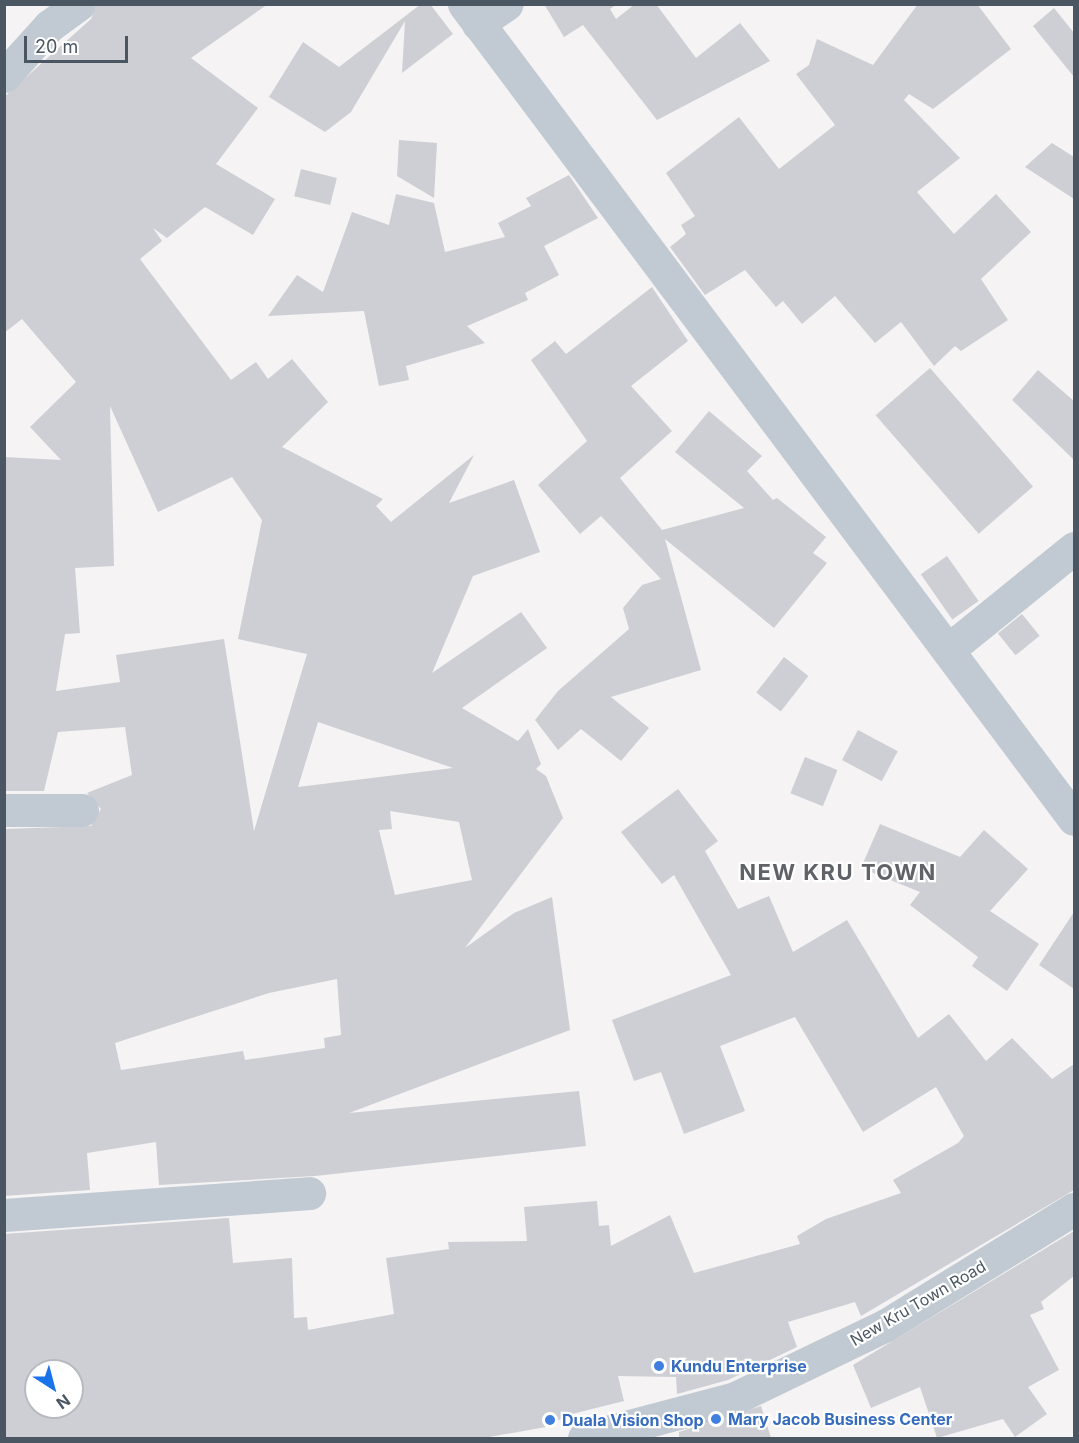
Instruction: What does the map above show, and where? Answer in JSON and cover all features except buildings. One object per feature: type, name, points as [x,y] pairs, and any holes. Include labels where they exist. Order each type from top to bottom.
[{"type":"street","points":[[4,76],[49,26],[79,4]]},
{"type":"street","points":[[507,4],[471,14],[1074,819]]},
{"type":"street","points":[[948,650],[1074,548]]},
{"type":"street","points":[[4,810],[82,810]]},
{"type":"street","points":[[4,1215],[309,1193]]},
{"type":"street","name":"New Kru Town Road","points":[[584,1438],[625,1433],[735,1398],[886,1325],[1074,1209]]},
{"type":"place","name":"Kundu Enterprise","points":[[659,1366]]},
{"type":"place","name":"Mary Jacob Business Center","points":[[716,1419]]},
{"type":"place","name":"Duala Vision Shop","points":[[550,1420]]},
{"type":"district","name":"NEW KRU TOWN","points":[[838,873]]}]
